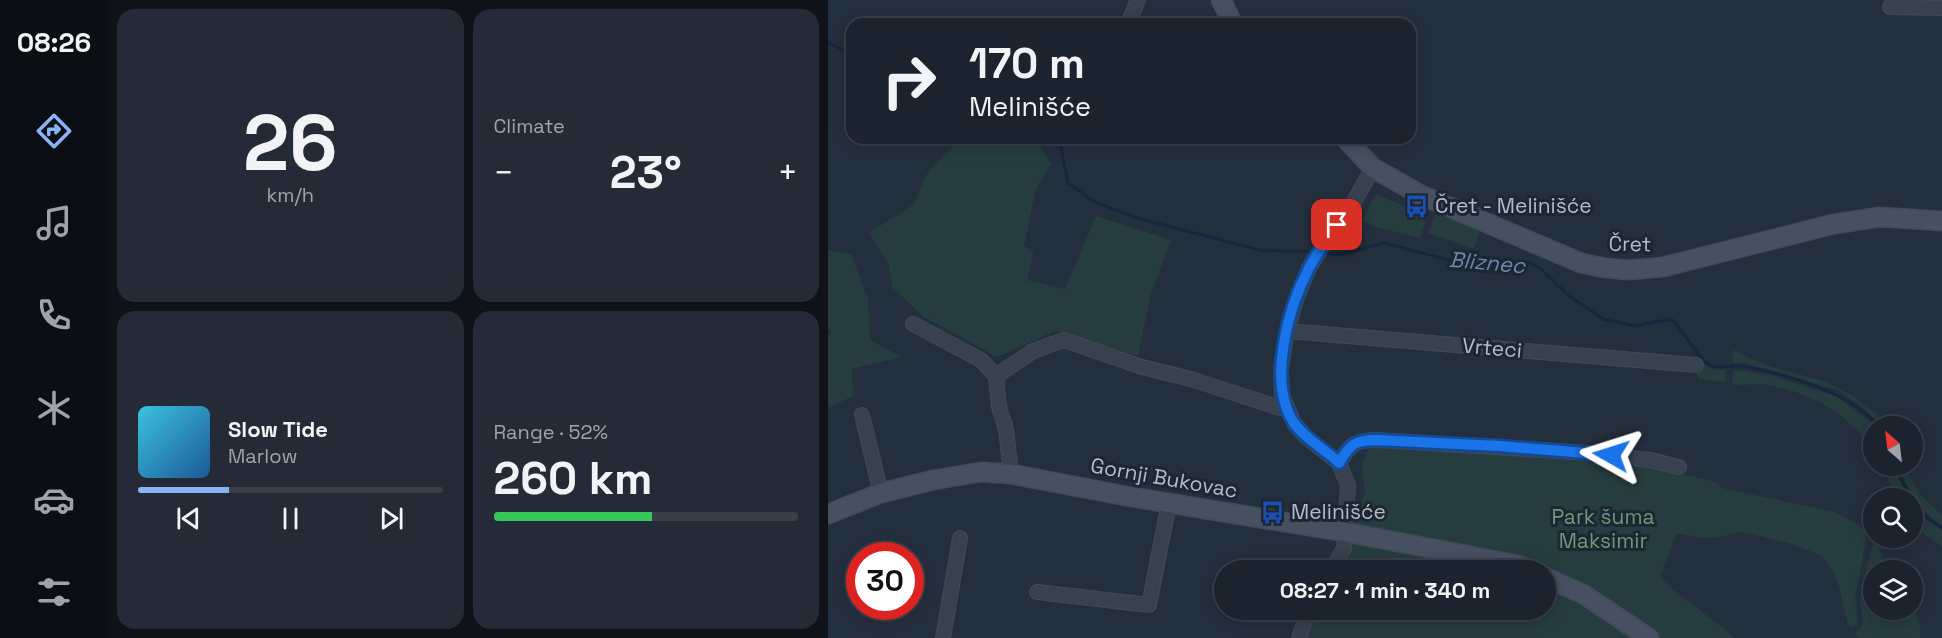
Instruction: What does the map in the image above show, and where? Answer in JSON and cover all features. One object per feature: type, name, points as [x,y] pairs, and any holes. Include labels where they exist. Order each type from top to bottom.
[{"type":"street","points":[[1130,18],[1138,0]]},
{"type":"street","points":[[1221,0],[1230,18]]},
{"type":"street","points":[[1890,7],[1942,8]]},
{"type":"street","name":"Čret","points":[[1351,144],[1373,168],[1421,195],[1581,263],[1613,269],[1663,267],[1834,224],[1880,217],[1942,221]]},
{"type":"street","points":[[1337,560],[1344,548],[1348,485],[1339,463],[1305,436],[1294,423],[1282,395],[1281,368],[1287,331],[1309,268],[1324,243],[1348,212],[1373,168]]},
{"type":"street","points":[[913,324],[981,360],[996,376],[999,407],[1006,429],[1011,474]]},
{"type":"street","name":"Vrteci","points":[[1287,331],[1696,365]]},
{"type":"street","points":[[996,376],[1033,351],[1064,340],[1142,367],[1280,408],[1286,407]]},
{"type":"street","points":[[862,415],[881,493]]},
{"type":"street","points":[[1339,463],[1353,444],[1362,440],[1377,440],[1591,453],[1650,460],[1679,467]]},
{"type":"street","name":"Gornji Bukovac","points":[[828,514],[881,493],[968,473],[1011,474],[1346,532],[1492,560]]},
{"type":"street","points":[[1037,592],[1149,605],[1169,503]]},
{"type":"street","points":[[943,638],[960,538]]},
{"type":"street","points":[[1556,582],[1583,594],[1649,638]]},
{"type":"street","points":[[1299,638],[1305,620]]},
{"type":"green space","points":[[954,144],[1039,144],[1051,164],[1036,189],[1024,246],[1034,251],[1027,280],[1065,289],[1096,216],[1171,240],[1151,294],[1138,356],[1055,331],[997,357],[923,316],[893,288],[888,264],[869,233],[913,205],[928,172]]},
{"type":"green space","points":[[1376,194],[1427,216],[1420,238],[1375,227],[1362,220]]},
{"type":"green space","points":[[1435,214],[1480,229],[1474,249],[1428,233]]},
{"type":"green space","points":[[828,250],[851,254],[868,300],[870,340],[902,357],[852,369],[853,396],[828,408],[828,334],[831,332],[828,328]]},
{"type":"green space","points":[[1733,350],[1765,365],[1827,382],[1856,398],[1879,416],[1871,416],[1839,391],[1745,363],[1733,363]]},
{"type":"green space","points":[[1703,364],[1713,370],[1726,370],[1726,382],[1697,379],[1698,369]]},
{"type":"green space","points":[[1733,370],[1766,374],[1838,397],[1863,417],[1863,437],[1840,415],[1799,393],[1764,384],[1732,384]]},
{"type":"green space","name":"Park šuma Maksimir","points":[[1371,444],[1622,460],[1716,482],[1722,488],[1835,512],[1863,527],[1865,548],[1855,599],[1858,624],[1851,628],[1848,625],[1839,586],[1833,571],[1821,555],[1791,544],[1742,532],[1713,538],[1699,538],[1677,533],[1660,577],[1736,638],[1304,638],[1310,620],[1556,620],[1556,560],[1343,560],[1352,545],[1354,513],[1365,494],[1362,465]]},
{"type":"green space","points":[[1887,476],[1897,476],[1904,488],[1892,488]]},
{"type":"green space","points":[[1904,476],[1910,476],[1916,488],[1909,488]]},
{"type":"green space","points":[[1923,498],[1942,515],[1942,525],[1934,520],[1923,509]]},
{"type":"green space","points":[[1923,517],[1942,530],[1942,546],[1923,533]]},
{"type":"green space","points":[[1872,548],[1879,548],[1883,560],[1869,560]]},
{"type":"green space","points":[[1863,581],[1863,620],[1918,620],[1920,638],[1858,638],[1854,633],[1859,631],[1862,623]]},
{"type":"waterway","name":"Bliznec","points":[[828,42],[846,52]]},
{"type":"waterway","name":"Bliznec","points":[[1060,144],[1068,183],[1093,201],[1137,218],[1260,250],[1313,252]]},
{"type":"waterway","name":"Bliznec","points":[[1323,253],[1339,255],[1384,243],[1460,263],[1531,263],[1542,270],[1569,296],[1603,319],[1635,326],[1671,319],[1700,356],[1710,365],[1742,366],[1796,379],[1834,394],[1868,416]]},
{"type":"waterway","name":"Bliznec","points":[[1899,476],[1906,488]]},
{"type":"waterway","name":"Bliznec","points":[[1923,515],[1942,528]]},
{"type":"place","name":"Čret - Melinišće","points":[[1417,206]]},
{"type":"place","name":"Melinišće","points":[[1273,512]]},
{"type":"route","points":[[1337,225],[1309,268],[1296,300],[1287,331],[1281,368],[1282,395],[1294,423],[1319,448],[1331,454],[1339,463],[1353,444],[1362,440],[1499,446],[1611,455]]}]
